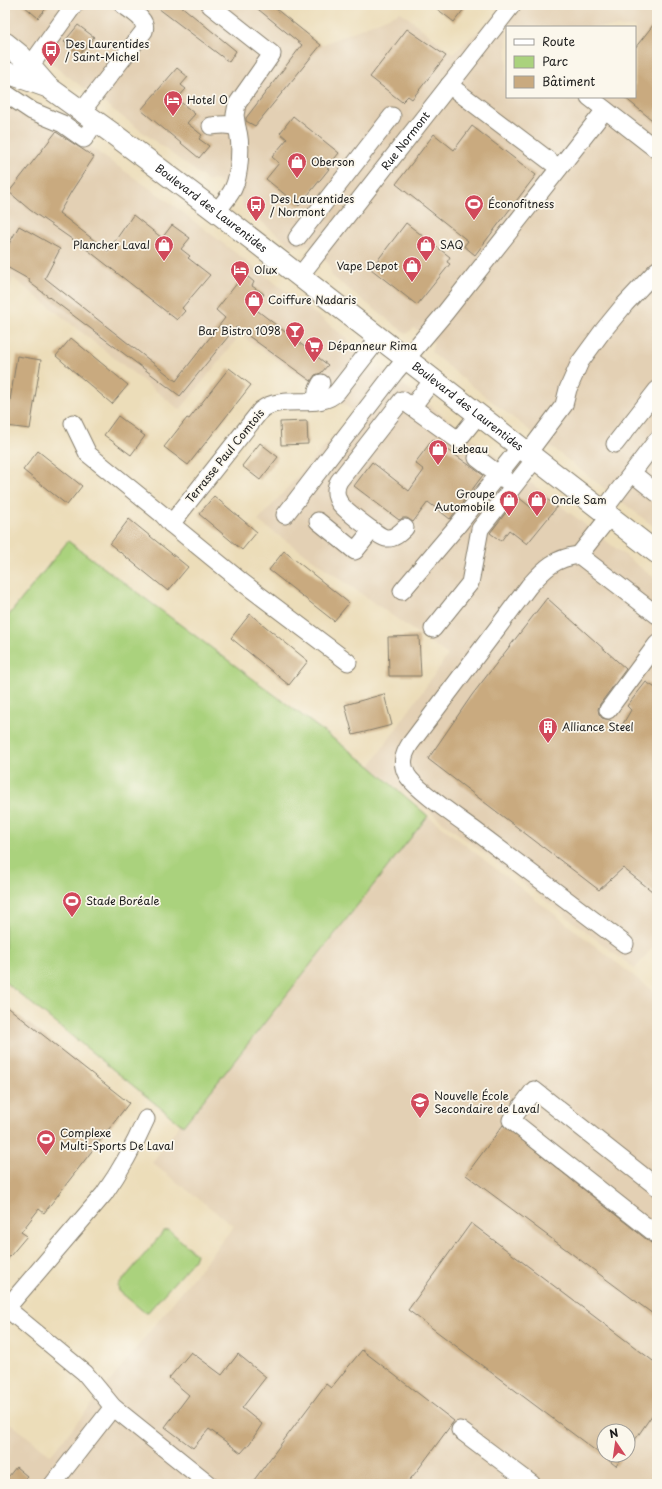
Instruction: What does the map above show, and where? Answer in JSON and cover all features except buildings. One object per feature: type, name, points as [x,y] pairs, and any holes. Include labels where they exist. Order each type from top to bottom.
[{"type":"main road","name":"Boulevard des Laurentides","points":[[5,43],[22,56],[19,72],[48,87],[89,116],[216,212],[657,554]]},
{"type":"street","points":[[19,72],[74,5]]},
{"type":"street","points":[[5,93],[32,111],[63,124],[84,139],[89,116],[144,31],[145,27],[142,20],[123,5]]},
{"type":"street","points":[[210,5],[272,54],[237,104],[235,115],[239,150],[235,181],[233,189],[216,212]]},
{"type":"street","name":"Rue Normont","points":[[299,277],[449,85],[506,23],[512,5]]},
{"type":"street","points":[[449,85],[559,168]]},
{"type":"street","points":[[32,111],[48,87]]},
{"type":"street","points":[[590,98],[657,150]]},
{"type":"street","points":[[285,514],[406,359],[445,313],[605,110]]},
{"type":"street","points":[[297,238],[392,116]]},
{"type":"street","points":[[211,126],[226,124],[237,128]]},
{"type":"street","points":[[372,142],[392,158]]},
{"type":"street","points":[[332,193],[352,209]]},
{"type":"street","points":[[433,629],[470,583],[480,529],[514,486],[528,453],[564,405],[568,389],[580,362],[625,304],[657,270]]},
{"type":"street","name":"Terrasse Paul Comtois","points":[[171,524],[261,410],[268,405],[277,402],[316,401],[329,399],[336,394],[379,338]]},
{"type":"street","points":[[412,407],[433,380]]},
{"type":"street","points":[[316,401],[317,391],[322,383]]},
{"type":"street","points":[[614,444],[657,390]]},
{"type":"street","points":[[405,528],[395,537],[388,538],[372,530],[342,507],[336,496],[337,487],[344,475],[402,400],[458,440],[478,415]]},
{"type":"street","points":[[73,423],[88,454],[242,582],[348,662]]},
{"type":"street","points":[[625,944],[412,783],[404,764],[404,754],[529,586],[555,562],[564,558],[579,555],[632,473],[657,440]]},
{"type":"street","points":[[402,592],[498,475],[528,453]]},
{"type":"street","points":[[477,458],[514,486]]},
{"type":"street","points":[[632,473],[657,493]]},
{"type":"street","points":[[318,521],[355,551],[372,530]]},
{"type":"street","points":[[579,555],[657,615]]},
{"type":"street","points":[[608,710],[657,644]]},
{"type":"street","points":[[657,1187],[534,1090],[511,1120],[657,1235]]},
{"type":"street","points":[[146,1119],[132,1151],[104,1194],[6,1308],[85,1373],[112,1407],[208,1484]]},
{"type":"street","points":[[53,1484],[112,1407]]},
{"type":"street","points":[[460,1430],[532,1484]]},
{"type":"shaded area","points":[[5,5],[271,5],[321,45],[401,12],[453,54],[507,5],[657,5],[657,529],[472,386],[431,352],[434,343],[414,328],[406,334],[332,276],[329,264],[308,245],[293,247],[243,207],[241,198],[218,181],[207,180],[53,65],[5,26]]},
{"type":"shaded area","points":[[5,93],[41,113],[165,199],[347,338],[352,349],[372,368],[383,369],[657,580],[657,942],[635,969],[370,766],[448,655],[258,521],[355,412],[240,335],[180,410],[13,278],[5,303]]},
{"type":"shaded area","name":"Nouvelle École Secondaire de Laval","points":[[428,816],[657,994],[657,1471],[650,1484],[5,1484],[5,1419],[51,1455],[234,1226],[152,1163],[215,1076]]},
{"type":"green space","points":[[68,541],[370,766],[428,816],[183,1126],[5,982],[5,694],[7,691],[5,689],[5,620]]},
{"type":"green space","points":[[169,1230],[196,1254],[194,1260],[148,1312],[143,1311],[119,1291],[118,1286],[164,1231]]},
{"type":"place","name":"Des Laurentides / Saint-Michel","points":[[51,67]]},
{"type":"place","name":"Hotel O","points":[[173,117]]},
{"type":"place","name":"Oberson","points":[[297,179]]},
{"type":"place","name":"Éconofitness","points":[[474,221]]},
{"type":"place","name":"Des Laurentides / Normont","points":[[256,222]]},
{"type":"place","name":"Plancher Laval","points":[[164,262]]},
{"type":"place","name":"SAQ","points":[[426,262]]},
{"type":"place","name":"Vape Depot","points":[[412,283]]},
{"type":"place","name":"Olux","points":[[240,287]]},
{"type":"place","name":"Coiffure Nadaris","points":[[254,317]]},
{"type":"place","name":"Bar Bistro 1098","points":[[295,348]]},
{"type":"place","name":"Dépanneur Rima","points":[[314,363]]},
{"type":"place","name":"Lebeau","points":[[438,466]]},
{"type":"place","name":"Groupe Automobile","points":[[509,517]]},
{"type":"place","name":"Oncle Sam","points":[[537,517]]},
{"type":"place","name":"Alliance Steel","points":[[548,744]]},
{"type":"place","name":"Stade Boréale","points":[[72,918]]},
{"type":"place","name":"Nouvelle École Secondaire de Laval","points":[[420,1119]]},
{"type":"place","name":"Complexe Multi-Sports De Laval","points":[[46,1156]]}]
